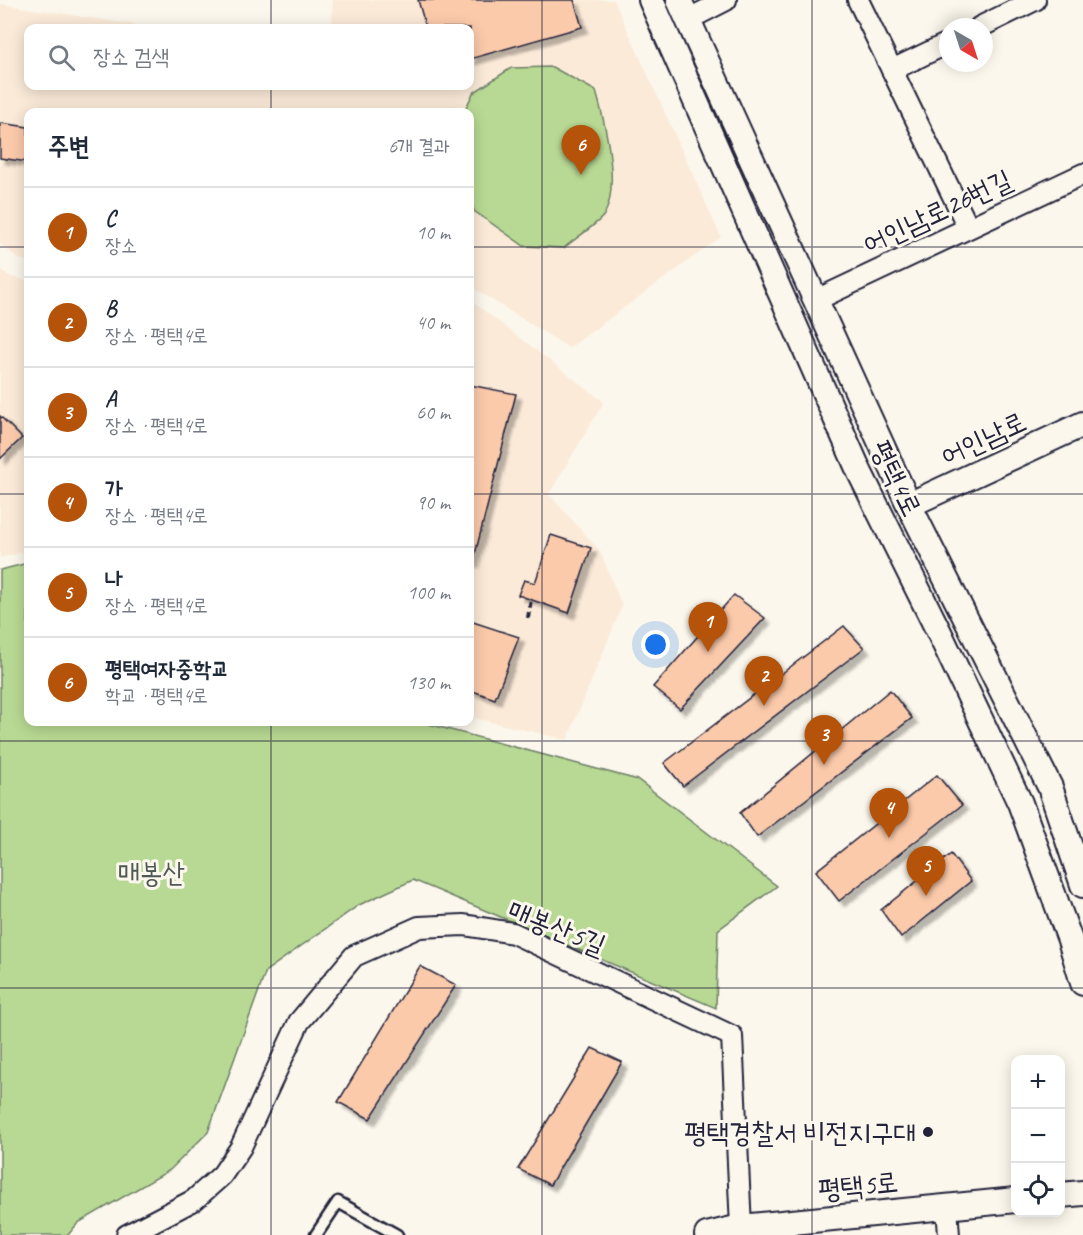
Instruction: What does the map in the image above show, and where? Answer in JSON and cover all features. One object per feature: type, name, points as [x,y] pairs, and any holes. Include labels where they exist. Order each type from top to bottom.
[{"type":"street","name":"평택4로","points":[[651,0],[860,474],[1020,802],[1070,940],[1083,983]]},
{"type":"street","points":[[683,10],[726,0]]},
{"type":"street","points":[[858,0],[968,227]]},
{"type":"street","points":[[993,21],[1035,0]]},
{"type":"street","name":"평택4로","points":[[683,10],[909,505],[1050,787],[1083,885]]},
{"type":"street","points":[[892,70],[939,46]]},
{"type":"street","name":"어인남로26번길","points":[[816,300],[1083,174]]},
{"type":"street","name":"어인남로","points":[[909,505],[1083,424]]},
{"type":"street","name":"매봉산5길","points":[[127,1235],[194,1200],[222,1175],[241,1147],[298,1022],[354,957],[418,927],[464,925],[513,933],[732,1036],[741,1227]]},
{"type":"street","points":[[1065,1195],[1083,1193]]},
{"type":"street","name":"평택5로","points":[[707,1235],[741,1227],[1011,1201]]},
{"type":"street","points":[[947,1207],[949,1235]]},
{"type":"lane","points":[[316,1235],[338,1202],[397,1235]]},
{"type":"path","points":[[528,618],[531,599]]},
{"type":"shaded area","points":[[333,0],[614,0],[721,237],[569,348],[474,289],[474,108],[24,108],[24,260],[19,259],[0,244],[0,4],[130,24],[24,24],[24,90],[474,90],[474,24],[332,24]]},
{"type":"shaded area","points":[[0,268],[9,276],[24,280],[24,552],[0,558]]},
{"type":"shaded area","points":[[474,303],[604,402],[549,494],[600,551],[622,606],[567,740],[474,718]]},
{"type":"green space","points":[[552,67],[596,91],[610,154],[609,202],[604,215],[564,248],[524,246],[474,211],[474,108],[466,108],[473,93],[511,68]]},
{"type":"green space","name":"매봉산","points":[[24,564],[24,726],[436,726],[638,780],[777,886],[718,930],[716,1008],[413,880],[359,905],[266,971],[208,1132],[170,1170],[78,1223],[68,1235],[0,1235],[0,570]]},
{"type":"building","points":[[418,0],[574,0],[582,27],[474,58],[474,24],[425,24]]},
{"type":"building","points":[[0,123],[24,126],[24,161],[0,158]]},
{"type":"building","points":[[474,386],[516,394],[474,558]]},
{"type":"building","points":[[0,416],[22,438],[0,459]]},
{"type":"building","points":[[551,535],[591,548],[569,613],[518,595],[524,580],[535,583]]},
{"type":"building","points":[[734,595],[765,618],[680,709],[653,687]]},
{"type":"building","points":[[474,622],[519,637],[495,699],[474,691]]},
{"type":"building","points":[[844,626],[864,648],[683,786],[664,763]]},
{"type":"building","points":[[890,690],[912,718],[757,837],[740,813]]},
{"type":"building","points":[[937,775],[962,805],[839,901],[816,871]]},
{"type":"building","points":[[951,854],[971,881],[901,938],[881,910]]},
{"type":"building","points":[[420,966],[456,985],[370,1119],[338,1102]]},
{"type":"building","points":[[592,1048],[622,1062],[550,1185],[518,1169]]},
{"type":"place","name":"평택여자중학교","points":[[581,175]]},
{"type":"place","name":"C","points":[[708,652]]},
{"type":"place","name":"B","points":[[764,706]]},
{"type":"place","name":"A","points":[[824,765]]},
{"type":"place","name":"가","points":[[889,838]]},
{"type":"place","name":"나","points":[[926,896]]},
{"type":"place","name":"평택경찰서 비전지구대","points":[[928,1132]]}]
